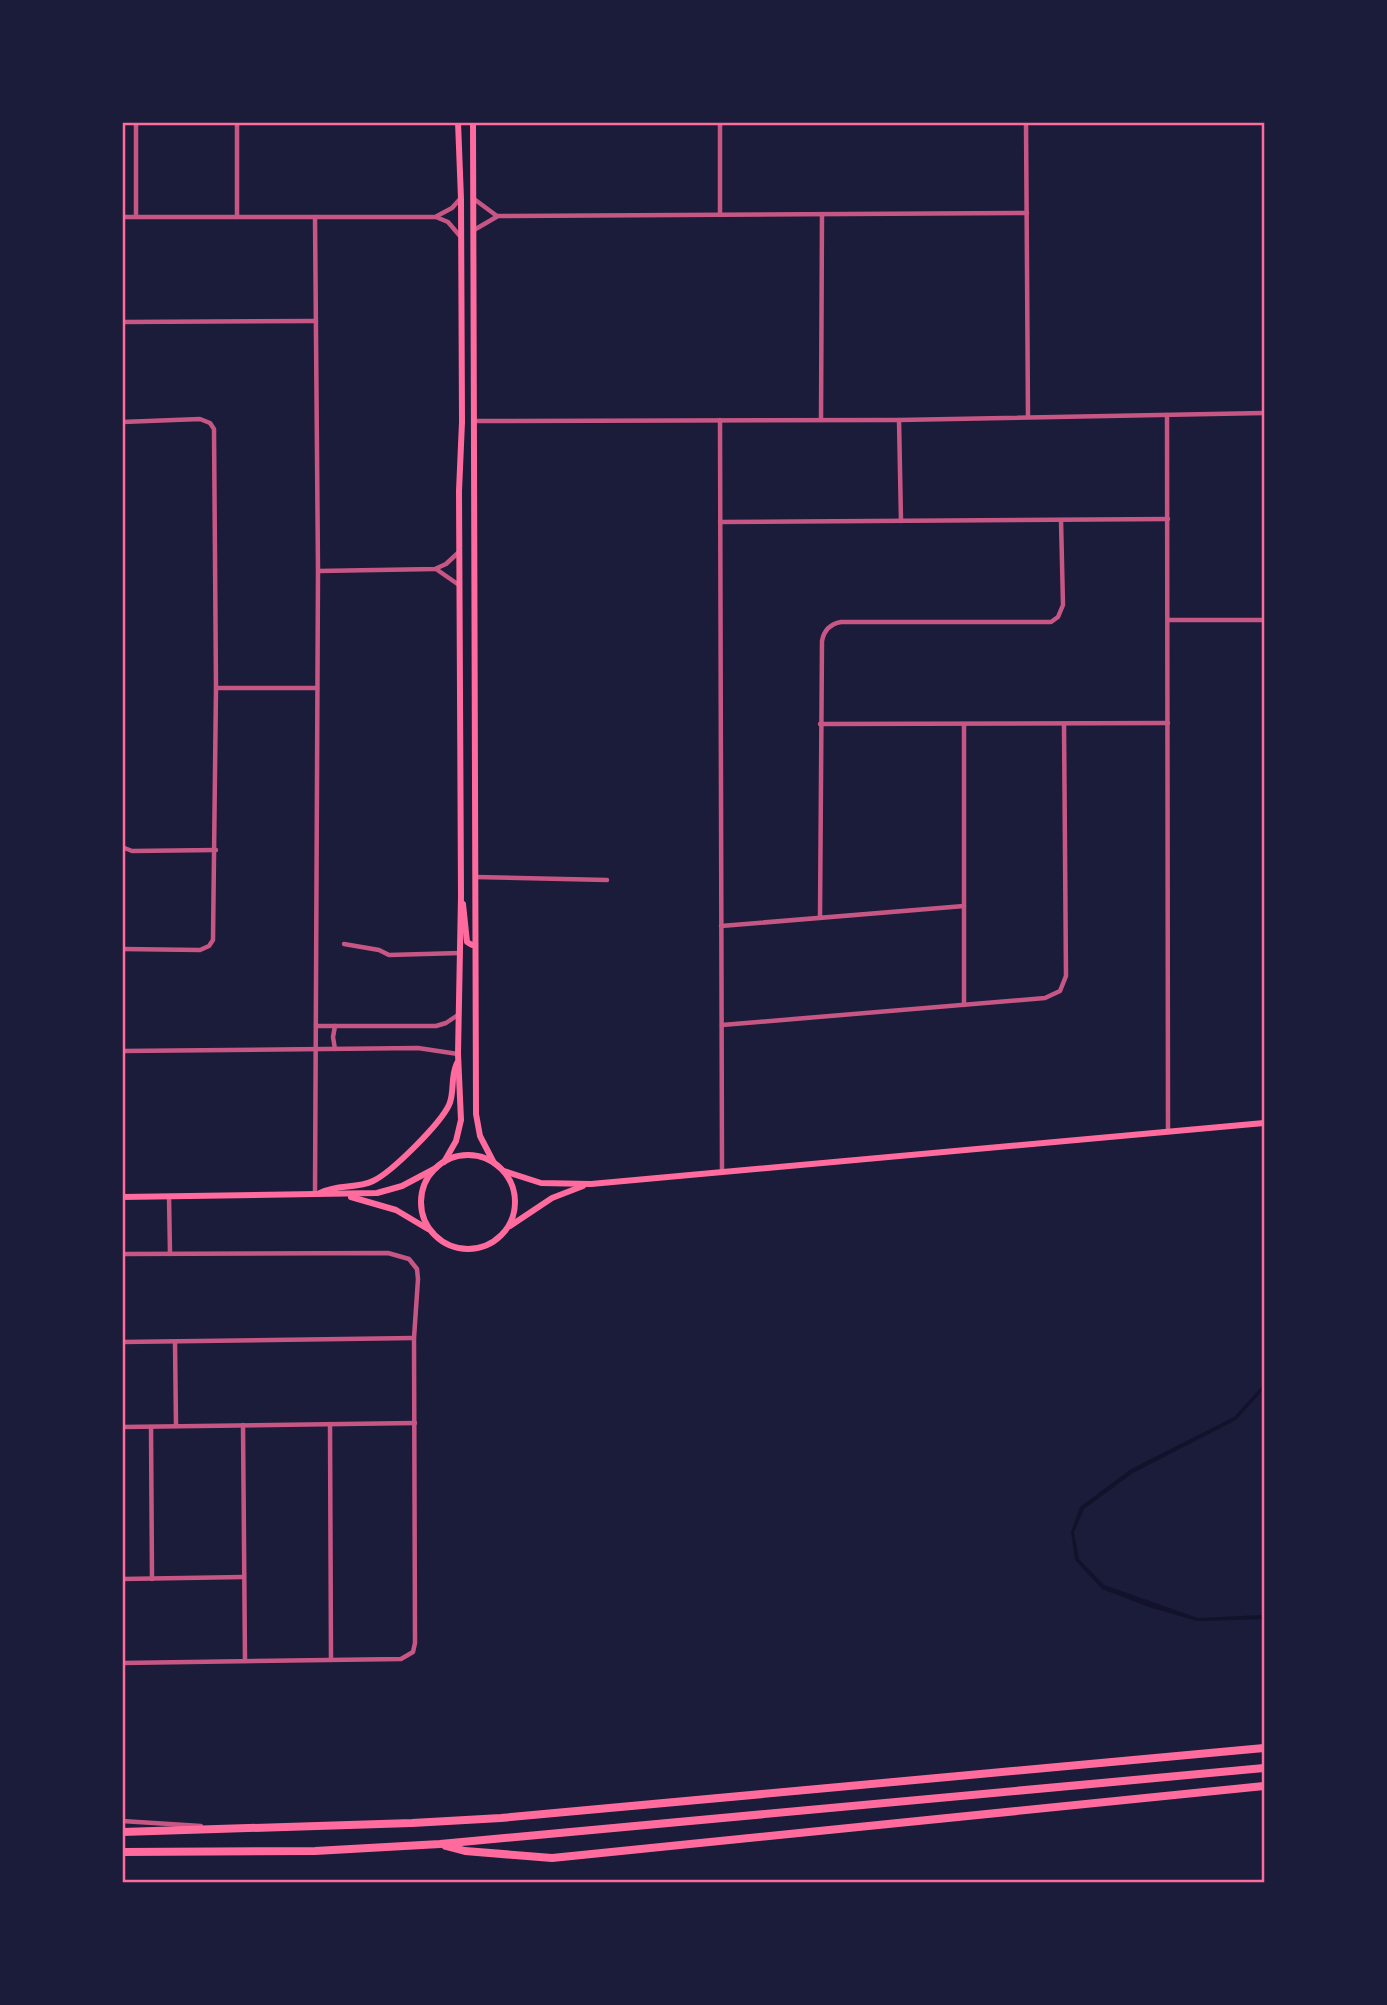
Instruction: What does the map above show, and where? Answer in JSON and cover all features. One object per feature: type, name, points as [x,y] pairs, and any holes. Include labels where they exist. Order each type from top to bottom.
[{"type":"highway","points":[[122,1832],[501,1818],[1265,1748]]},
{"type":"highway","points":[[122,1853],[329,1850],[440,1844],[1265,1768]]},
{"type":"highway","points":[[440,1844],[465,1851],[552,1858],[1265,1786]]},
{"type":"main road","points":[[444,1162],[456,1141],[460,1127],[459,552],[462,422],[458,122]]},
{"type":"main road","points":[[473,122],[476,1121],[482,1143],[494,1163]]},
{"type":"main road","points":[[461,896],[466,915],[467,942],[470,945],[475,944]]},
{"type":"main road","points":[[316,1194],[332,1187],[369,1183],[390,1170],[444,1113],[451,1099],[453,1074],[458,1058]]},
{"type":"main road","points":[[122,1196],[339,1194],[386,1191],[402,1186],[444,1162],[469,1155],[482,1157],[504,1171],[541,1183],[592,1184],[1265,1123]]},
{"type":"main road","points":[[433,1233],[423,1212],[422,1200],[429,1178],[436,1168]]},
{"type":"main road","points":[[504,1171],[515,1194],[512,1218],[506,1229]]},
{"type":"main road","points":[[339,1194],[396,1210],[449,1244],[472,1248],[494,1241],[506,1229],[552,1198],[592,1184]]},
{"type":"street","points":[[136,122],[136,217]]},
{"type":"street","points":[[237,122],[237,217]]},
{"type":"street","points":[[720,122],[720,215]]},
{"type":"street","points":[[1026,122],[1028,417]]},
{"type":"street","points":[[436,217],[461,199]]},
{"type":"street","points":[[474,200],[498,216],[1027,213]]},
{"type":"street","points":[[821,420],[822,214]]},
{"type":"street","points":[[474,230],[498,216]]},
{"type":"street","points":[[122,217],[436,217],[453,226],[461,237]]},
{"type":"street","points":[[315,217],[318,570],[316,1194]]},
{"type":"street","points":[[122,322],[316,321]]},
{"type":"street","points":[[475,421],[899,420],[1265,413]]},
{"type":"street","points":[[1167,415],[1168,1132]]},
{"type":"street","points":[[122,422],[200,419],[210,423],[214,429],[216,688],[214,937],[209,946],[200,950],[122,949]]},
{"type":"street","points":[[720,420],[722,1171]]},
{"type":"street","points":[[899,420],[901,521]]},
{"type":"street","points":[[720,522],[1168,519]]},
{"type":"street","points":[[821,918],[820,724],[822,641],[825,632],[832,625],[841,622],[1055,620],[1063,605],[1061,520]]},
{"type":"street","points":[[318,570],[435,569],[446,564],[459,552]]},
{"type":"street","points":[[435,569],[459,585]]},
{"type":"street","points":[[1168,620],[1265,620]]},
{"type":"street","points":[[216,688],[317,688]]},
{"type":"street","points":[[820,724],[1168,723]]},
{"type":"street","points":[[722,1025],[1051,997],[1060,991],[1066,982],[1064,724]]},
{"type":"street","points":[[964,725],[964,1005]]},
{"type":"street","points":[[122,847],[132,851],[216,850]]},
{"type":"street","points":[[475,877],[607,880]]},
{"type":"street","points":[[722,926],[964,906]]},
{"type":"street","points":[[344,944],[379,950],[389,955],[460,953]]},
{"type":"street","points":[[316,1026],[436,1026],[458,1015]]},
{"type":"street","points":[[335,1026],[335,1049]]},
{"type":"street","points":[[122,1051],[418,1048],[458,1058]]},
{"type":"street","points":[[169,1196],[170,1254]]},
{"type":"street","points":[[122,1254],[388,1253],[409,1259],[417,1269],[414,1338],[415,1648],[401,1659],[122,1663]]},
{"type":"street","points":[[122,1342],[414,1338]]},
{"type":"street","points":[[176,1342],[176,1426]]},
{"type":"street","points":[[122,1427],[415,1423]]},
{"type":"street","points":[[330,1424],[331,1660]]},
{"type":"street","points":[[243,1425],[245,1661]]},
{"type":"street","points":[[151,1427],[152,1578]]},
{"type":"street","points":[[122,1579],[244,1577]]},
{"type":"street","points":[[122,1821],[222,1829]]},
{"type":"shaded area","points":[[1264,1384],[1264,1389],[1236,1420],[1133,1473],[1084,1509],[1074,1532],[1079,1559],[1104,1585],[1198,1618],[1264,1615],[1264,1619],[1197,1621],[1102,1589],[1075,1560],[1071,1532],[1080,1507],[1131,1469],[1234,1417]]}]
